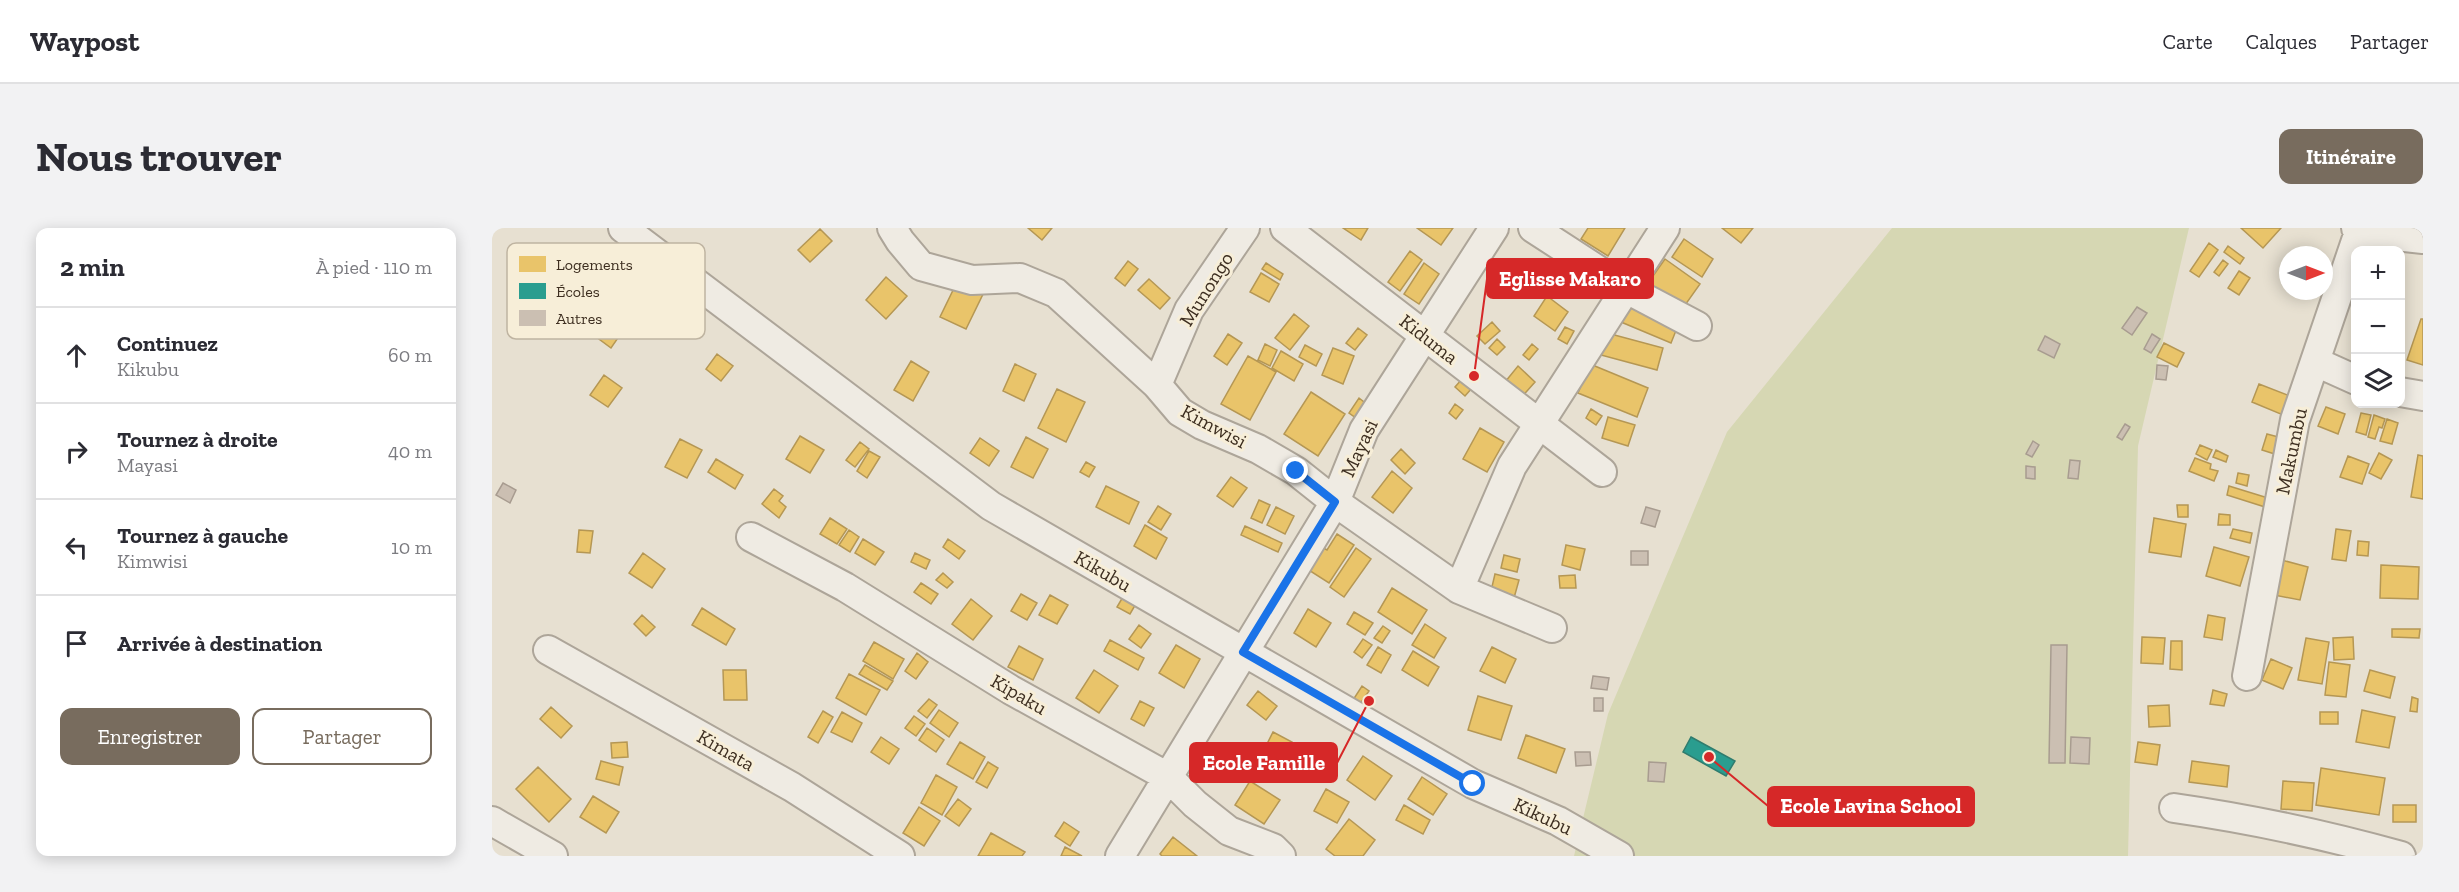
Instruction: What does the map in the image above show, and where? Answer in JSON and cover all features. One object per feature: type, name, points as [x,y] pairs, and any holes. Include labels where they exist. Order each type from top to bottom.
[{"type":"street","name":"Kikubu","points":[[623,228],[643,243]]},
{"type":"street","name":"Kimwisi","points":[[892,228],[921,266],[972,280],[1020,279],[1056,293],[1157,385],[1180,412],[1258,449],[1296,471],[1335,502],[1459,589],[1552,628]]},
{"type":"street","name":"Munongo","points":[[1157,385],[1189,310],[1245,228]]},
{"type":"street","name":"Kiduma","points":[[1285,228],[1602,472]]},
{"type":"street","name":"Mayasi","points":[[1120,856],[1335,502],[1364,430],[1494,228]]},
{"type":"street","points":[[1533,228],[1627,289],[1697,326]]},
{"type":"street","points":[[1459,589],[1512,466],[1665,228]]},
{"type":"street","points":[[2357,230],[2423,239]]},
{"type":"street","name":"Makumbu","points":[[2247,676],[2295,420],[2316,362],[2357,230]]},
{"type":"street","name":"Kikubu","points":[[705,290],[991,506],[1473,784],[1558,821],[1619,856]]},
{"type":"street","points":[[2316,362],[2351,378]]},
{"type":"street","points":[[2405,393],[2423,396]]},
{"type":"street","name":"Kipaku","points":[[751,537],[845,587],[1011,690],[1168,777],[1195,804],[1229,831],[1273,848],[1281,856]]},
{"type":"street","name":"Kimata","points":[[548,650],[792,788],[900,856]]},
{"type":"street","points":[[2174,808],[2247,819],[2346,840],[2401,856]]},
{"type":"street","points":[[492,822],[553,856]]},
{"type":"green space","points":[[1892,228],[2189,228],[2138,446],[2128,856],[1574,856],[1608,714],[1727,432]]},
{"type":"building: Logements","points":[[1028,228],[1052,228],[1042,240]]},
{"type":"building: Logements","points":[[1343,228],[1368,228],[1361,240]]},
{"type":"building: Logements","points":[[1417,228],[1453,228],[1441,245]]},
{"type":"building: Logements","points":[[1588,228],[1625,228],[1608,256],[1581,239]]},
{"type":"building: Logements","points":[[1722,228],[1753,228],[1741,243]]},
{"type":"building: Logements","points":[[2241,228],[2281,228],[2263,248]]},
{"type":"building: Logements","points":[[820,229],[832,241],[810,262],[798,250]]},
{"type":"building: Logements","points":[[1684,239],[1713,259],[1702,277],[1672,257]]},
{"type":"building: Logements","points":[[2209,243],[2218,250],[2199,277],[2190,271]]},
{"type":"building: Logements","points":[[2228,246],[2244,258],[2240,264],[2224,252]]},
{"type":"building: Logements","points":[[1410,251],[1422,260],[1400,291],[1388,282]]},
{"type":"building: Logements","points":[[1665,259],[1700,284],[1683,308],[1648,283]]},
{"type":"building: Logements","points":[[2223,260],[2228,264],[2219,276],[2214,272]]},
{"type":"building: Logements","points":[[1128,261],[1138,269],[1125,286],[1115,278]]},
{"type":"building: Logements","points":[[1266,263],[1283,274],[1280,280],[1262,269]]},
{"type":"building: Logements","points":[[1424,263],[1439,274],[1419,304],[1404,294]]},
{"type":"building: Logements","points":[[2239,271],[2250,278],[2239,295],[2228,288]]},
{"type":"building: Logements","points":[[1261,273],[1279,284],[1269,302],[1250,292]]},
{"type":"building: Logements","points":[[886,277],[907,296],[886,319],[866,300]]},
{"type":"building: Logements","points":[[959,278],[985,290],[966,329],[940,317]]},
{"type":"building: Logements","points":[[1149,279],[1170,298],[1160,309],[1138,290]]},
{"type":"building: Logements","points":[[1547,296],[1568,312],[1555,331],[1534,316]]},
{"type":"building: Logements","points":[[1629,302],[1679,323],[1671,343],[1621,322]]},
{"type":"building: Logements","points":[[1294,314],[1309,326],[1290,350],[1275,338]]},
{"type":"building: Logements","points":[[2421,319],[2423,319],[2423,365],[2407,360]]},
{"type":"building: Logements","points":[[1492,322],[1500,331],[1485,344],[1477,336]]},
{"type":"building: Logements","points":[[1565,327],[1574,331],[1567,344],[1558,339]]},
{"type":"building: Logements","points":[[1358,328],[1367,335],[1355,350],[1346,343]]},
{"type":"building: Logements","points":[[1607,333],[1663,348],[1657,370],[1601,355]]},
{"type":"building: Logements","points":[[1228,334],[1242,343],[1227,365],[1214,356]]},
{"type":"building: Logements","points":[[599,339],[617,339],[611,348]]},
{"type":"building: Logements","points":[[1497,339],[1505,347],[1497,355],[1489,348]]},
{"type":"building: Logements","points":[[2164,343],[2184,353],[2177,367],[2157,357]]},
{"type":"building: Logements","points":[[1265,344],[1277,350],[1270,366],[1258,360]]},
{"type":"building: Logements","points":[[1532,344],[1538,349],[1529,360],[1523,355]]},
{"type":"building: Logements","points":[[1305,345],[1322,354],[1316,366],[1299,357]]},
{"type":"building: Logements","points":[[1333,348],[1354,356],[1343,384],[1322,375]]},
{"type":"building: Logements","points":[[1281,351],[1303,364],[1294,381],[1272,368]]},
{"type":"building: Logements","points":[[717,354],[733,366],[721,381],[706,369]]},
{"type":"building: Logements","points":[[1248,356],[1276,372],[1250,420],[1221,404]]},
{"type":"building: Logements","points":[[911,361],[929,372],[913,401],[894,390]]},
{"type":"building: Logements","points":[[1015,364],[1036,374],[1024,401],[1003,391]]},
{"type":"building: Logements","points":[[1590,364],[1648,388],[1637,417],[1578,393]]},
{"type":"building: Logements","points":[[1518,366],[1535,382],[1518,401],[1501,387]]},
{"type":"building: Logements","points":[[604,375],[622,388],[608,407],[590,395]]},
{"type":"building: Logements","points":[[1462,379],[1472,388],[1465,396],[1455,387]]},
{"type":"building: Logements","points":[[2259,384],[2295,398],[2288,417],[2252,402]]},
{"type":"building: Logements","points":[[1057,389],[1085,402],[1066,442],[1038,428]]},
{"type":"building: Logements","points":[[1311,392],[1345,414],[1318,456],[1284,434]]},
{"type":"building: Logements","points":[[1359,398],[1373,409],[1363,423],[1349,413]]},
{"type":"building: Logements","points":[[1455,404],[1463,410],[1456,419],[1449,413]]},
{"type":"building: Logements","points":[[2326,407],[2345,414],[2338,434],[2318,426]]},
{"type":"building: Logements","points":[[1591,409],[1602,416],[1596,425],[1586,418]]},
{"type":"building: Logements","points":[[2361,413],[2371,415],[2366,435],[2356,432]]},
{"type":"building: Logements","points":[[2374,415],[2385,419],[2375,439],[2368,437]]},
{"type":"building: Logements","points":[[1608,417],[1635,425],[1628,446],[1602,438]]},
{"type":"building: Logements","points":[[2387,419],[2398,423],[2392,444],[2380,441]]},
{"type":"building: Logements","points":[[1480,428],[1504,442],[1487,472],[1463,459]]},
{"type":"building: Logements","points":[[2267,434],[2286,439],[2281,456],[2262,450]]},
{"type":"building: Logements","points":[[800,436],[824,450],[810,473],[786,459]]},
{"type":"building: Logements","points":[[1026,437],[1048,449],[1033,478],[1011,467]]},
{"type":"building: Logements","points":[[980,438],[999,451],[989,466],[970,453]]},
{"type":"building: Logements","points":[[680,439],[702,450],[687,478],[665,467]]},
{"type":"building: Logements","points":[[860,442],[869,449],[855,467],[846,460]]},
{"type":"building: Logements","points":[[2200,445],[2212,450],[2207,460],[2196,454]]},
{"type":"building: Logements","points":[[1401,449],[1415,463],[1405,474],[1391,460]]},
{"type":"building: Logements","points":[[2216,450],[2228,456],[2226,462],[2213,457]]},
{"type":"building: Logements","points":[[869,451],[880,457],[867,478],[857,471]]},
{"type":"building: Logements","points":[[2379,453],[2392,460],[2381,479],[2369,473]]},
{"type":"building: Logements","points":[[2418,455],[2423,456],[2423,499],[2411,497]]},
{"type":"building: Logements","points":[[2348,456],[2369,464],[2362,484],[2340,477]]},
{"type":"building: Logements","points":[[2195,458],[2211,464],[2210,469],[2218,471],[2214,481],[2189,471]]},
{"type":"building: Logements","points":[[716,459],[743,475],[735,489],[708,472]]},
{"type":"building: Logements","points":[[1086,462],[1095,467],[1089,477],[1080,472]]},
{"type":"building: Logements","points":[[1392,471],[1412,488],[1393,513],[1372,497]]},
{"type":"building: Logements","points":[[2238,473],[2249,475],[2247,486],[2236,483]]},
{"type":"building: Logements","points":[[1231,477],[1247,488],[1233,507],[1217,496]]},
{"type":"building: Logements","points":[[1106,486],[1139,502],[1129,524],[1096,507]]},
{"type":"building: Logements","points":[[2229,486],[2268,498],[2265,507],[2227,495]]},
{"type":"building: Logements","points":[[774,489],[783,496],[779,501],[786,507],[779,518],[762,504]]},
{"type":"building: Logements","points":[[1259,500],[1270,505],[1262,523],[1251,518]]},
{"type":"building: Logements","points":[[2177,505],[2188,505],[2188,517],[2178,517]]},
{"type":"building: Logements","points":[[1158,506],[1171,514],[1161,530],[1148,522]]},
{"type":"building: Logements","points":[[1276,507],[1294,516],[1285,534],[1267,525]]},
{"type":"building: Logements","points":[[2219,514],[2230,515],[2230,525],[2218,525]]},
{"type":"building: Logements","points":[[830,518],[847,529],[837,544],[820,534]]},
{"type":"building: Logements","points":[[2154,518],[2186,524],[2181,557],[2149,552]]},
{"type":"building: Logements","points":[[1145,525],[1167,538],[1156,559],[1134,546]]},
{"type":"building: Logements","points":[[1245,526],[1282,543],[1278,552],[1241,535]]},
{"type":"building: Logements","points":[[2233,529],[2252,533],[2250,543],[2230,538]]},
{"type":"building: Logements","points":[[2336,529],[2351,531],[2346,561],[2332,559]]},
{"type":"building: Logements","points":[[579,530],[593,531],[590,553],[577,552]]},
{"type":"building: Logements","points":[[849,530],[859,537],[850,552],[839,545]]},
{"type":"building: Logements","points":[[1337,534],[1354,545],[1329,583],[1304,567],[1318,545],[1327,550]]},
{"type":"building: Logements","points":[[863,539],[884,552],[875,565],[855,553]]},
{"type":"building: Logements","points":[[948,539],[965,551],[959,559],[943,547]]},
{"type":"building: Logements","points":[[2358,541],[2369,542],[2368,556],[2357,555]]},
{"type":"building: Logements","points":[[1566,545],[1585,549],[1580,570],[1562,565]]},
{"type":"building: Logements","points":[[2214,547],[2249,557],[2240,586],[2206,576]]},
{"type":"building: Logements","points":[[1356,548],[1371,559],[1344,597],[1330,587]]},
{"type":"building: Logements","points":[[643,553],[665,569],[652,588],[629,573]]},
{"type":"building: Logements","points":[[915,553],[930,560],[926,569],[911,562]]},
{"type":"building: Logements","points":[[1504,555],[1520,559],[1517,572],[1501,568]]},
{"type":"building: Logements","points":[[2278,559],[2308,567],[2300,600],[2269,594]]},
{"type":"building: Logements","points":[[2381,565],[2419,567],[2418,599],[2380,598]]},
{"type":"building: Logements","points":[[943,573],[953,582],[947,588],[936,580]]},
{"type":"building: Logements","points":[[1495,574],[1519,580],[1514,598],[1491,591]]},
{"type":"building: Logements","points":[[1575,575],[1576,588],[1560,588],[1559,576]]},
{"type":"building: Logements","points":[[921,583],[938,594],[931,604],[914,592]]},
{"type":"building: Logements","points":[[1392,588],[1427,610],[1412,634],[1378,612]]},
{"type":"building: Logements","points":[[1021,594],[1037,603],[1027,620],[1011,611]]},
{"type":"building: Logements","points":[[1050,595],[1068,605],[1057,624],[1039,615]]},
{"type":"building: Logements","points":[[1124,595],[1137,602],[1130,614],[1117,607]]},
{"type":"building: Logements","points":[[971,599],[992,616],[973,640],[952,624]]},
{"type":"building: Logements","points":[[702,608],[735,629],[726,645],[692,625]]},
{"type":"building: Logements","points":[[1308,609],[1331,623],[1316,647],[1294,633]]},
{"type":"building: Logements","points":[[1354,612],[1373,623],[1365,635],[1347,624]]},
{"type":"building: Logements","points":[[642,615],[655,627],[646,636],[634,624]]},
{"type":"building: Logements","points":[[2208,615],[2225,618],[2222,640],[2204,637]]},
{"type":"building: Logements","points":[[1425,624],[1446,638],[1434,658],[1412,645]]},
{"type":"building: Logements","points":[[1139,625],[1151,634],[1141,648],[1129,639]]},
{"type":"building: Logements","points":[[1383,626],[1390,631],[1382,643],[1374,638]]},
{"type":"building: Logements","points":[[2392,629],[2420,629],[2419,638],[2392,637]]},
{"type":"building: Logements","points":[[2142,637],[2165,638],[2163,664],[2141,663]]},
{"type":"building: Logements","points":[[2353,637],[2354,659],[2334,660],[2333,638]]},
{"type":"building: Logements","points":[[2306,638],[2329,642],[2322,684],[2298,680]]},
{"type":"building: Logements","points":[[1363,639],[1372,645],[1362,658],[1354,652]]},
{"type":"building: Logements","points":[[1110,640],[1144,658],[1138,670],[1104,651]]},
{"type":"building: Logements","points":[[2171,641],[2182,641],[2182,670],[2170,669]]},
{"type":"building: Logements","points":[[874,642],[904,659],[893,679],[863,661]]},
{"type":"building: Logements","points":[[1176,645],[1200,659],[1184,688],[1159,673]]},
{"type":"building: Logements","points":[[1019,646],[1043,659],[1033,680],[1008,667]]},
{"type":"building: Logements","points":[[1378,647],[1391,655],[1381,673],[1367,665]]},
{"type":"building: Logements","points":[[1492,647],[1516,659],[1505,683],[1480,671]]},
{"type":"building: Logements","points":[[1413,651],[1439,667],[1428,686],[1402,670]]},
{"type":"building: Logements","points":[[917,653],[928,662],[916,679],[905,671]]},
{"type":"building: Logements","points":[[2271,659],[2292,668],[2283,689],[2262,680]]},
{"type":"building: Logements","points":[[2329,662],[2350,665],[2346,697],[2325,695]]},
{"type":"building: Logements","points":[[865,665],[893,681],[887,690],[859,674]]},
{"type":"building: Logements","points":[[723,670],[746,670],[747,700],[724,700]]},
{"type":"building: Logements","points":[[1094,670],[1118,686],[1099,713],[1076,698]]},
{"type":"building: Logements","points":[[2370,670],[2395,677],[2390,698],[2364,691]]},
{"type":"building: Logements","points":[[849,674],[880,690],[866,715],[836,698]]},
{"type":"building: Logements","points":[[1362,686],[1369,691],[1360,704],[1353,700]]},
{"type":"building: Logements","points":[[2213,690],[2227,694],[2224,706],[2210,704]]},
{"type":"building: Logements","points":[[1258,691],[1277,706],[1266,720],[1247,705]]},
{"type":"building: Logements","points":[[1478,696],[1512,706],[1501,740],[1468,730]]},
{"type":"building: Logements","points":[[2412,697],[2418,699],[2417,712],[2410,711]]},
{"type":"building: Logements","points":[[929,699],[937,705],[927,718],[918,711]]},
{"type":"building: Logements","points":[[1140,701],[1154,708],[1144,726],[1131,719]]},
{"type":"building: Logements","points":[[2169,705],[2170,726],[2149,727],[2148,706]]},
{"type":"building: Logements","points":[[551,707],[572,726],[561,738],[540,719]]},
{"type":"building: Logements","points":[[939,710],[958,723],[949,737],[930,723]]},
{"type":"building: Logements","points":[[2362,710],[2395,717],[2389,748],[2356,742]]},
{"type":"building: Logements","points":[[823,711],[833,717],[818,743],[808,737]]},
{"type":"building: Logements","points":[[842,712],[862,723],[852,742],[831,732]]},
{"type":"building: Logements","points":[[2320,712],[2338,712],[2338,724],[2320,724]]},
{"type":"building: Logements","points":[[914,716],[925,724],[916,736],[905,728]]},
{"type":"building: Logements","points":[[927,728],[944,740],[936,752],[919,740]]},
{"type":"building: Logements","points":[[1273,732],[1292,742],[1283,759],[1264,750]]},
{"type":"building: Logements","points":[[1526,735],[1565,749],[1556,773],[1518,758]]},
{"type":"building: Logements","points":[[881,737],[899,749],[889,764],[871,752]]},
{"type":"building: Logements","points":[[627,742],[628,757],[612,758],[611,743]]},
{"type":"building: Logements","points":[[960,742],[985,757],[973,779],[947,764]]},
{"type":"building: Logements","points":[[2138,742],[2160,745],[2157,765],[2135,762]]},
{"type":"building: Logements","points":[[1363,756],[1392,776],[1375,800],[1347,780]]},
{"type":"building: Logements","points":[[601,761],[623,767],[619,785],[596,779]]},
{"type":"building: Logements","points":[[2192,761],[2229,766],[2227,787],[2189,782]]},
{"type":"building: Logements","points":[[988,762],[998,768],[987,788],[976,782]]},
{"type":"building: Logements","points":[[538,767],[571,799],[549,822],[516,789]]},
{"type":"building: Logements","points":[[2321,768],[2385,778],[2379,815],[2316,805]]},
{"type":"building: Logements","points":[[936,775],[957,787],[942,815],[921,803]]},
{"type":"building: Logements","points":[[1422,777],[1447,794],[1433,815],[1408,799]]},
{"type":"building: Logements","points":[[1250,781],[1280,800],[1264,824],[1235,805]]},
{"type":"building: Logements","points":[[2283,781],[2314,783],[2312,811],[2281,809]]},
{"type":"building: Logements","points":[[1326,789],[1349,802],[1337,823],[1314,811]]},
{"type":"building: Logements","points":[[593,796],[619,812],[606,833],[580,817]]},
{"type":"building: Logements","points":[[958,799],[971,809],[959,826],[945,816]]},
{"type":"building: Logements","points":[[1404,805],[1430,820],[1423,834],[1396,820]]},
{"type":"building: Logements","points":[[2393,805],[2416,805],[2416,822],[2393,822]]},
{"type":"building: Logements","points":[[919,807],[940,821],[924,846],[903,833]]},
{"type":"building: Logements","points":[[1349,819],[1375,840],[1363,856],[1335,856],[1326,849]]},
{"type":"building: Logements","points":[[1064,822],[1079,832],[1070,846],[1055,836]]},
{"type":"building: Logements","points":[[991,833],[1025,852],[1022,856],[978,856]]},
{"type":"building: Logements","points":[[1173,837],[1197,856],[1162,856],[1160,854]]},
{"type":"building: Logements","points":[[1065,847],[1082,856],[1061,856]]},
{"type":"building: Écoles","points":[[1691,737],[1735,761],[1726,776],[1683,752]]},
{"type":"building: Autres","points":[[2137,307],[2147,313],[2132,335],[2122,328]]},
{"type":"building: Autres","points":[[2152,334],[2160,339],[2151,353],[2144,349]]},
{"type":"building: Autres","points":[[2045,336],[2060,344],[2054,358],[2038,350]]},
{"type":"building: Autres","points":[[2157,365],[2168,366],[2166,380],[2156,379]]},
{"type":"building: Autres","points":[[2125,424],[2130,427],[2122,440],[2117,437]]},
{"type":"building: Autres","points":[[2033,441],[2039,445],[2032,457],[2026,454]]},
{"type":"building: Autres","points":[[2070,460],[2080,461],[2078,479],[2068,478]]},
{"type":"building: Autres","points":[[2026,466],[2035,467],[2035,479],[2026,478]]},
{"type":"building: Autres","points":[[503,483],[516,490],[510,503],[496,495]]},
{"type":"building: Autres","points":[[1646,507],[1660,511],[1655,527],[1641,523]]},
{"type":"building: Autres","points":[[1631,551],[1648,551],[1648,565],[1631,565]]},
{"type":"building: Autres","points":[[2051,645],[2067,645],[2065,763],[2049,763]]},
{"type":"building: Autres","points":[[1593,676],[1609,678],[1607,690],[1591,688]]},
{"type":"building: Autres","points":[[1594,698],[1603,698],[1603,711],[1594,711]]},
{"type":"building: Autres","points":[[2071,737],[2090,738],[2089,764],[2070,763]]},
{"type":"building: Autres","points":[[1575,752],[1590,752],[1591,765],[1576,766]]},
{"type":"building: Autres","points":[[1649,762],[1666,763],[1664,782],[1648,781]]},
{"type":"place","name":"Eglisse Makaro","points":[[1474,376]]},
{"type":"place","name":"Ecole Famille","points":[[1369,701]]},
{"type":"place","name":"Ecole Lavina School","points":[[1709,757]]},
{"type":"route","points":[[1296,471],[1335,502],[1243,652],[1473,784]]}]
